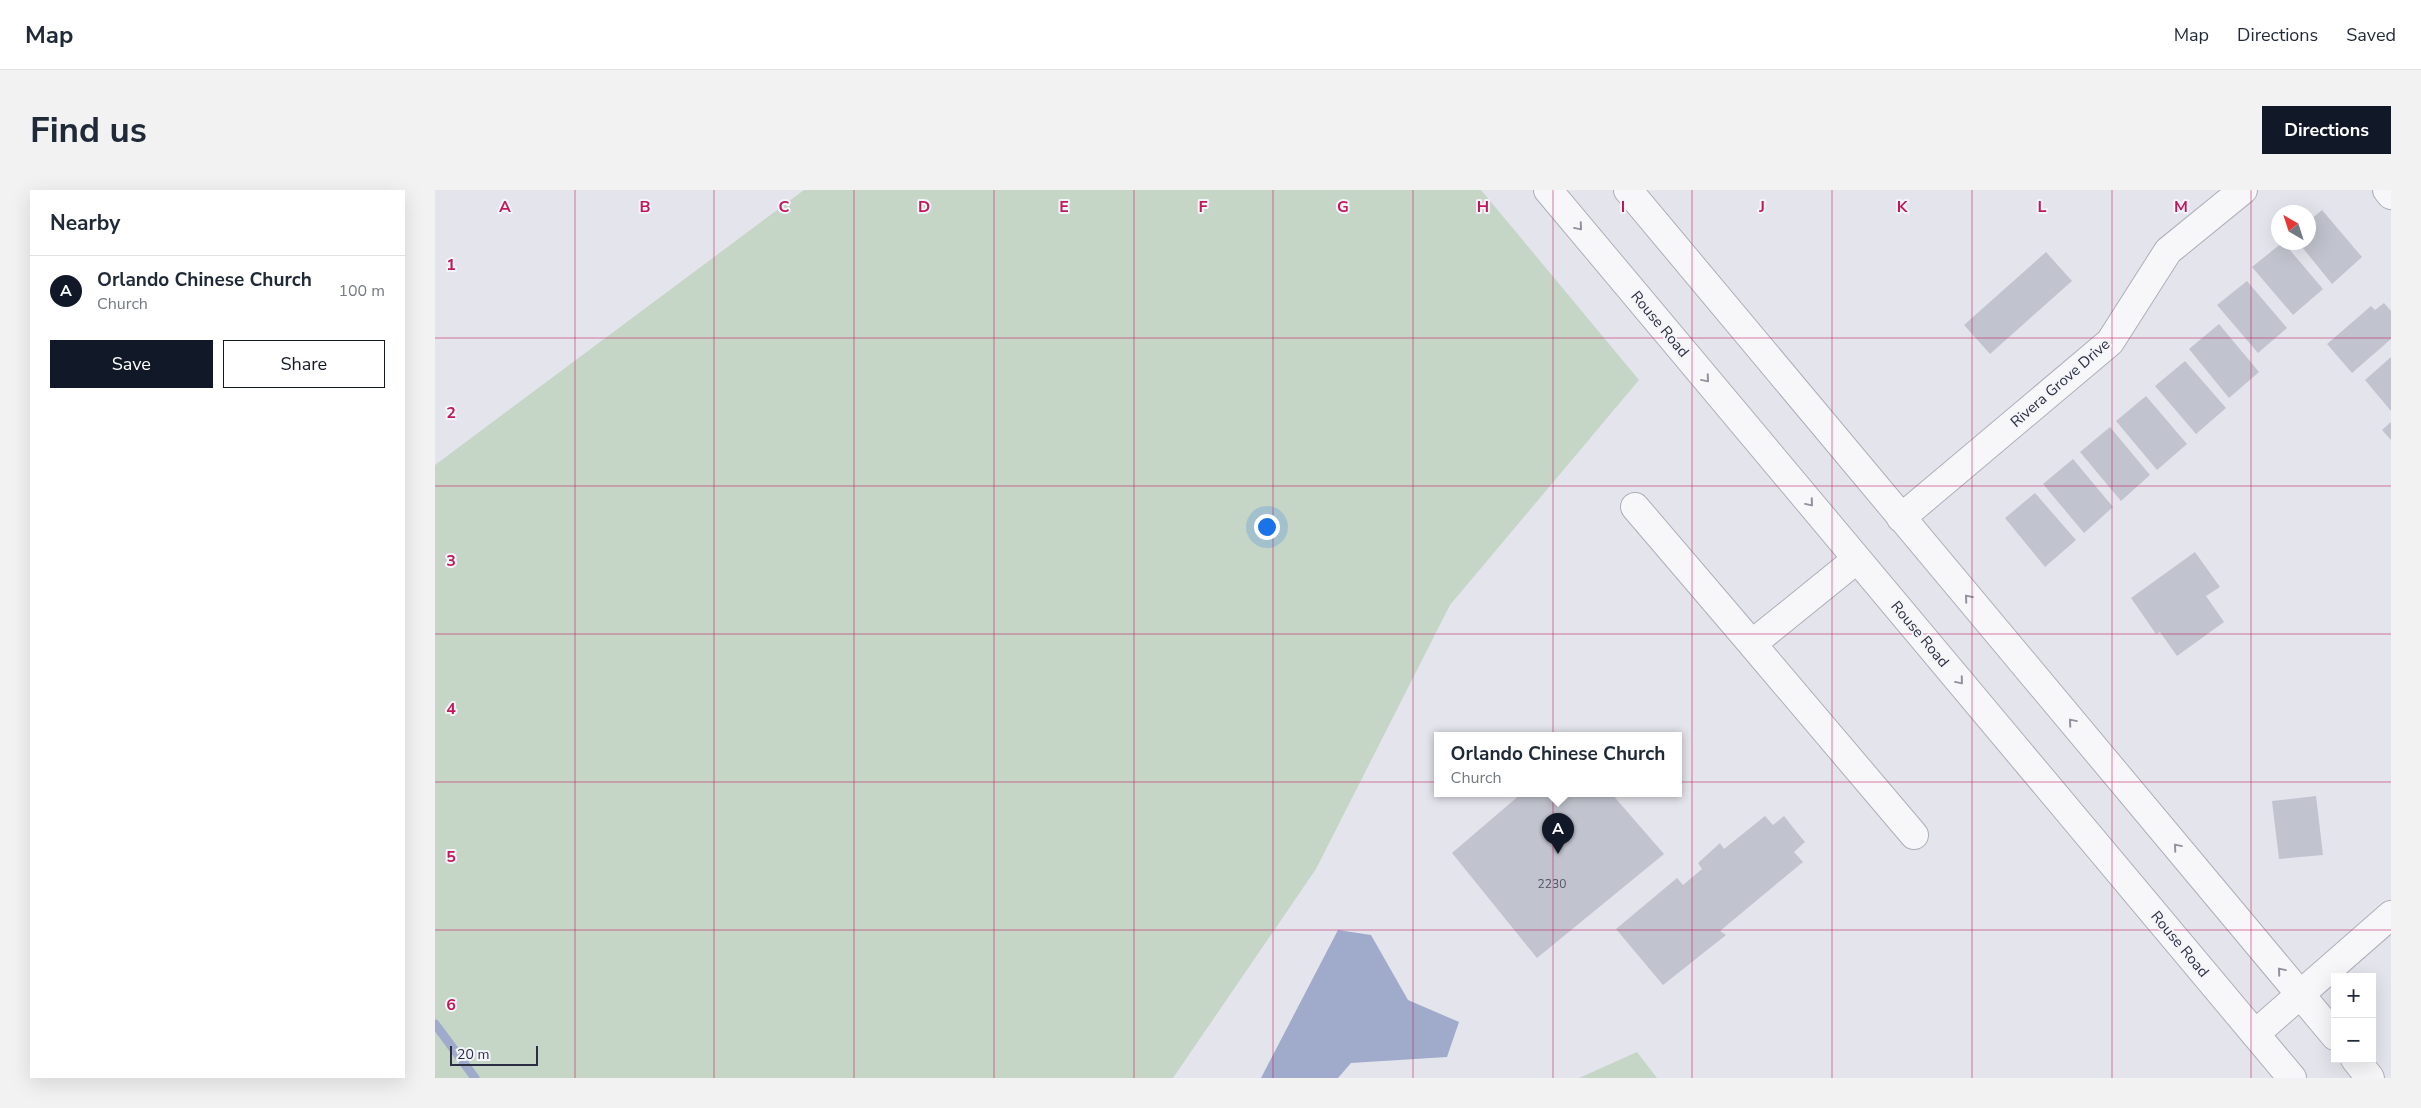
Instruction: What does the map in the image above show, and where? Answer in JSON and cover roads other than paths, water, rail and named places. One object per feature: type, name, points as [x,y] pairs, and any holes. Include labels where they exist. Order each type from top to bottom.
[{"type":"street","name":"Rouse Road","points":[[1548,190],[2292,1078]]},
{"type":"street","points":[[1627,190],[2331,1031]]},
{"type":"street","name":"Rivera Grove Drive","points":[[1901,518],[2110,342],[2168,251],[2243,190]]},
{"type":"street","points":[[2387,190],[2391,194]]},
{"type":"street","points":[[1635,508],[1914,835]]},
{"type":"street","points":[[1753,644],[1857,559]]},
{"type":"street","points":[[2255,1034],[2391,915]]},
{"type":"street","points":[[2358,1063],[2370,1078]]},
{"type":"water","points":[[1338,930],[1371,935],[1408,1000],[1459,1022],[1447,1057],[1351,1063],[1338,1078],[1261,1078]]},
{"type":"waterway","points":[[435,1024],[475,1078]]},
{"type":"place","name":"Orlando Chinese Church","points":[[1558,854]]}]
